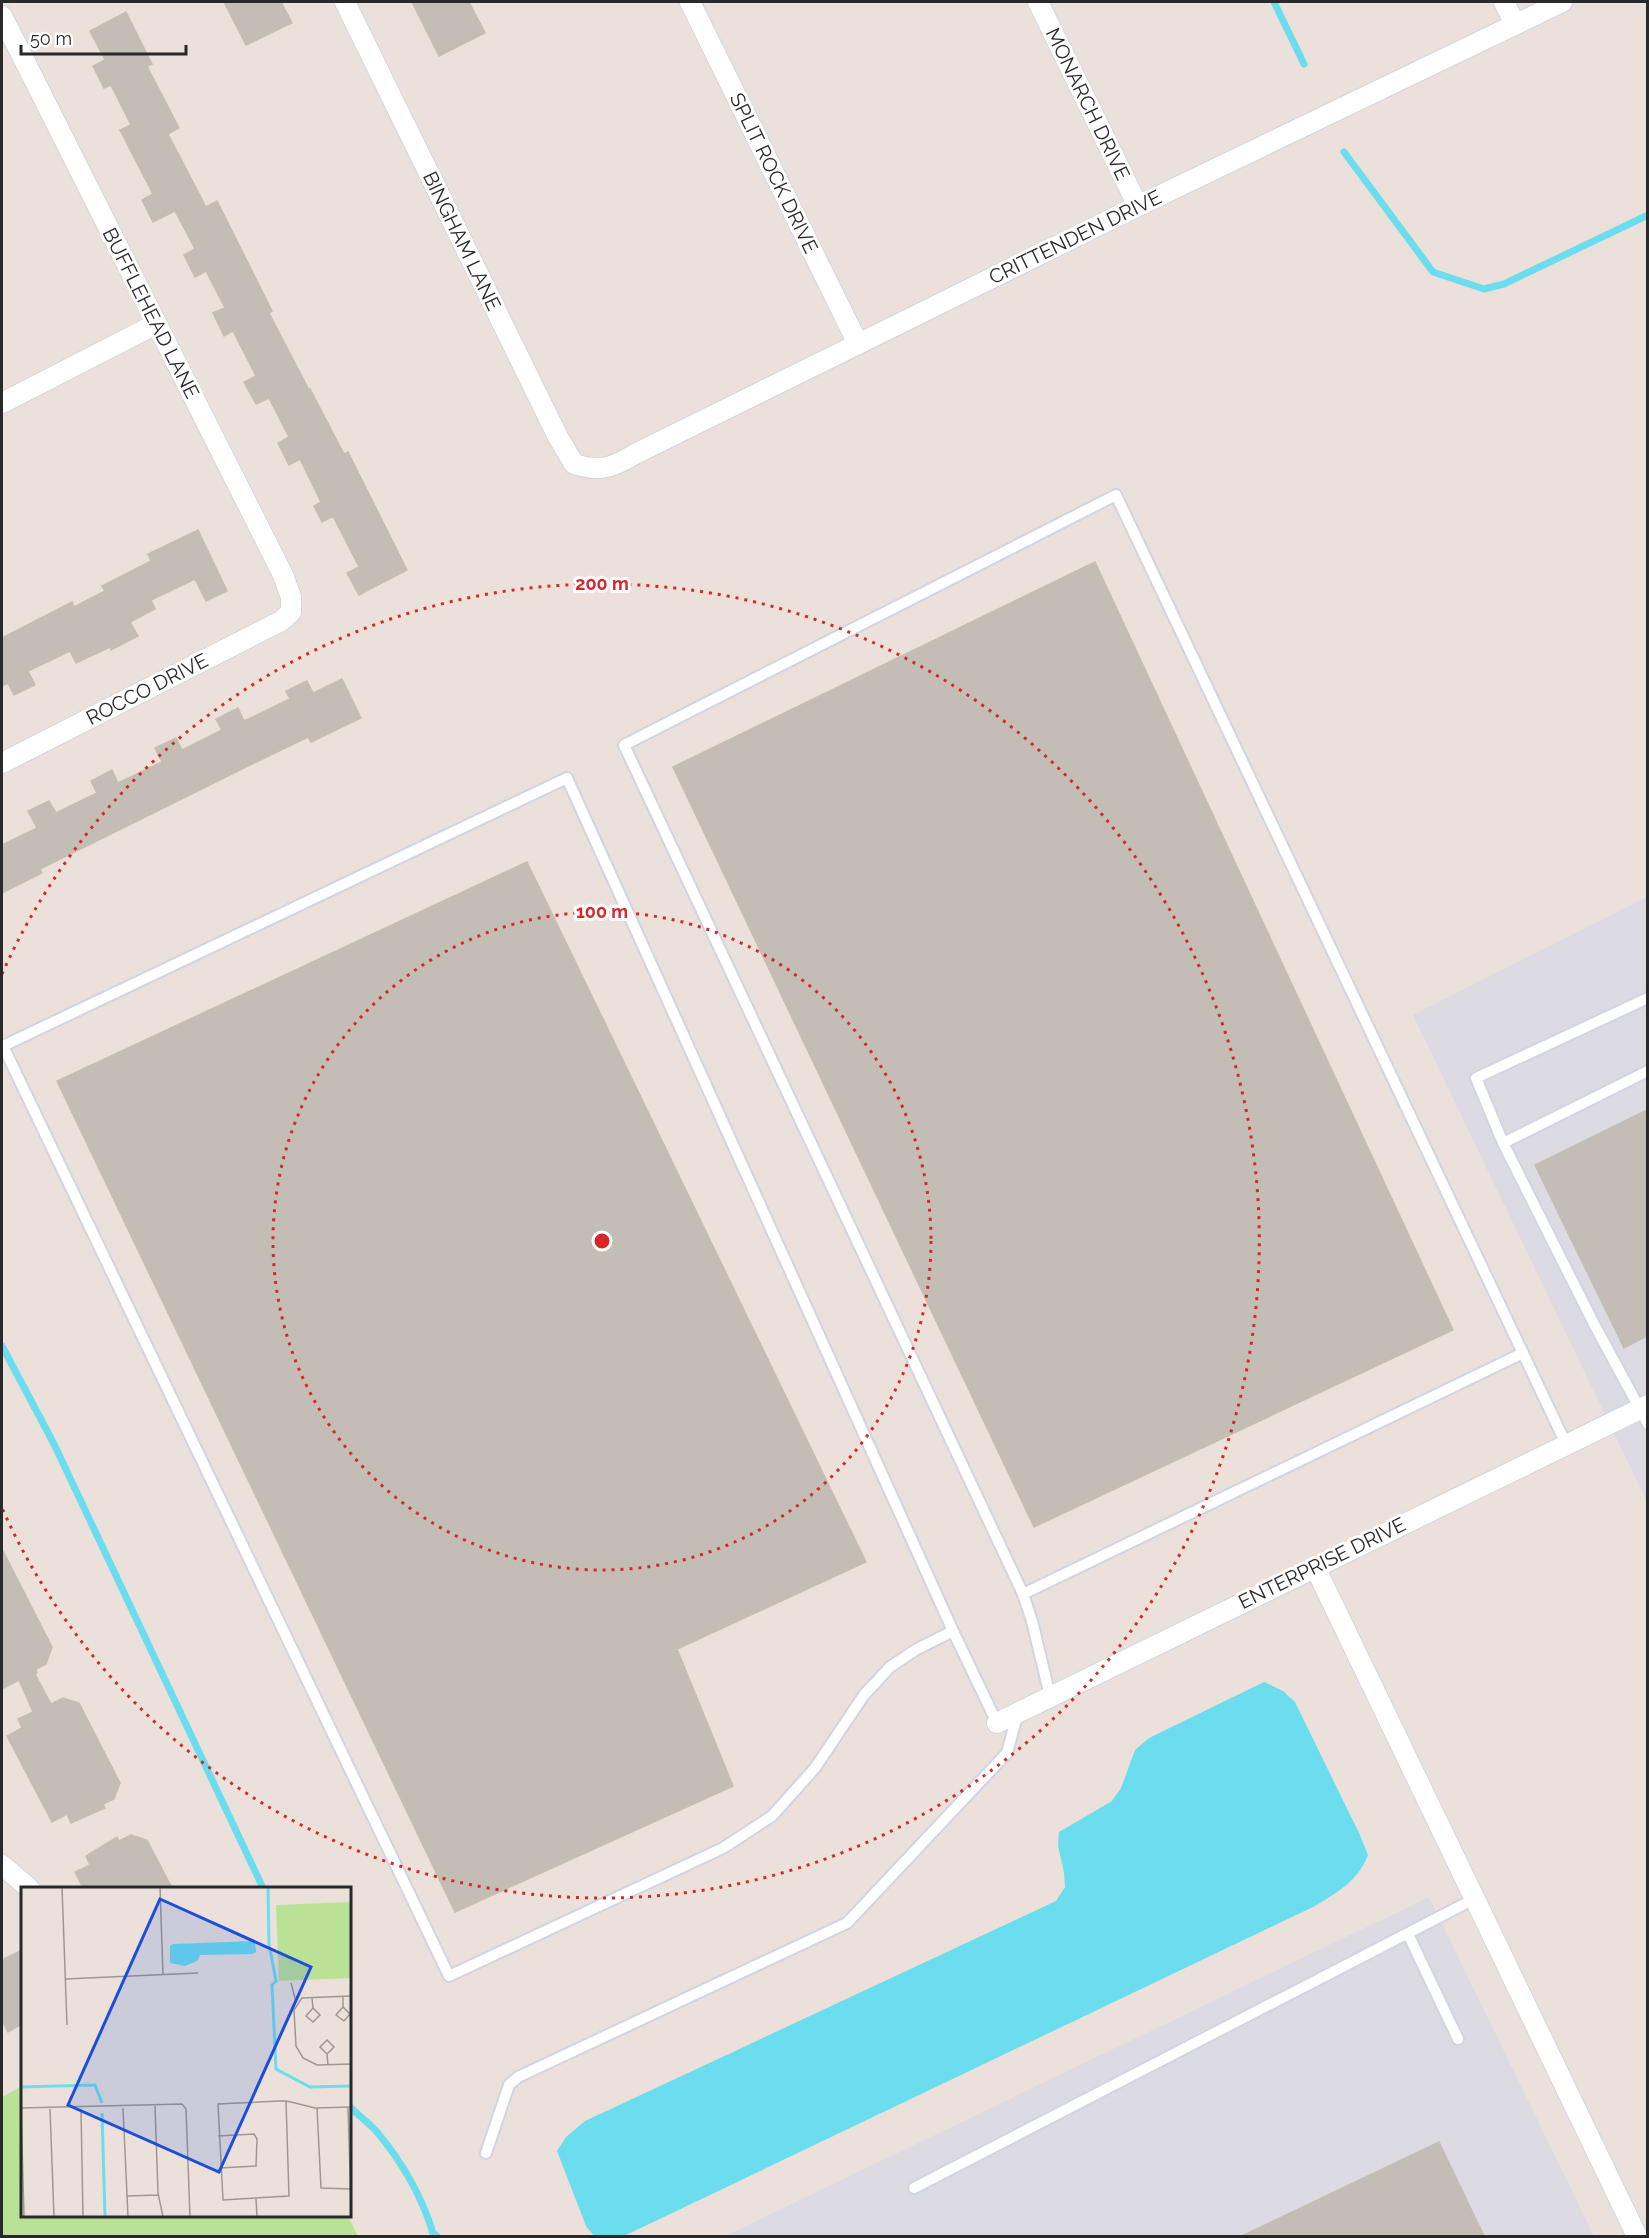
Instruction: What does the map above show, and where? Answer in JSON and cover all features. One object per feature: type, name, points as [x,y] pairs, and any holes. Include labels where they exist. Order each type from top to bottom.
[{"type":"street","name":"BINGHAM LANE","points":[[345,2],[558,437],[574,464],[589,469]]},
{"type":"street","name":"SPLIT ROCK DRIVE","points":[[690,2],[858,344]]},
{"type":"street","name":"MONARCH DRIVE","points":[[1038,2],[1138,206]]},
{"type":"street","points":[[1504,2],[1515,24]]},
{"type":"street","name":"CRITTENDEN DRIVE","points":[[589,469],[614,467],[635,454],[1138,206],[1562,2]]},
{"type":"street","name":"BUFFLEHEAD LANE","points":[[2,16],[8,44],[156,324],[283,575],[291,597],[291,612]]},
{"type":"street","points":[[2,403],[156,324]]},
{"type":"street","name":"ROCCO DRIVE","points":[[2,763],[281,621],[291,612]]},
{"type":"street","name":"ENTERPRISE DRIVE","points":[[997,1723],[1566,1444],[1645,1412]]},
{"type":"street","points":[[1315,1567],[1637,2236]]},
{"type":"street","points":[[2,1865],[28,1887]]},
{"type":"lane","points":[[1050,1696],[1023,1594],[624,745],[1116,495],[1566,1444]]},
{"type":"lane","points":[[953,1631],[917,1649],[890,1668],[864,1695],[815,1768],[772,1816],[723,1848],[450,1976],[3,1046],[567,778],[953,1631],[997,1723]]},
{"type":"lane","points":[[1645,1412],[1594,1324],[1503,1143],[1476,1078],[1647,998]]},
{"type":"lane","points":[[1503,1143],[1647,1071]]},
{"type":"lane","points":[[1023,1594],[1523,1353]]},
{"type":"lane","points":[[486,2153],[509,2085],[518,2077],[847,1923],[1007,1753],[1018,1712]]},
{"type":"lane","points":[[914,2188],[1474,1899]]},
{"type":"lane","points":[[1408,1934],[1458,2039]]},
{"type":"shaded area","points":[[1647,897],[1647,1502],[1413,1015]]},
{"type":"shaded area","points":[[1429,1897],[1594,2236],[725,2236]]},
{"type":"green space","points":[[21,2087],[21,2217],[348,2217],[358,2236],[2,2236],[2,2097]]},
{"type":"water","points":[[1264,1682],[1283,1691],[1295,1702],[1360,1835],[1368,1855],[1359,1872],[1346,1885],[1315,1906],[624,2236],[594,2236],[586,2226],[557,2151],[566,2137],[585,2121],[1056,1901],[1065,1887],[1058,1846],[1059,1832],[1112,1801],[1121,1788],[1135,1750],[1149,1738]]},
{"type":"building","points":[[224,2],[281,2],[292,23],[246,45]]},
{"type":"building","points":[[412,2],[469,2],[485,33],[439,56]]},
{"type":"building","points":[[126,12],[152,64],[147,66],[179,128],[168,134],[206,207],[217,201],[272,311],[269,313],[344,454],[348,452],[407,570],[359,595],[347,573],[359,567],[333,516],[322,522],[314,506],[321,502],[300,459],[289,465],[278,443],[289,437],[269,398],[256,404],[244,382],[256,376],[233,331],[224,336],[213,313],[225,308],[206,271],[195,277],[184,255],[195,249],[175,211],[153,222],[142,200],[153,194],[120,130],[131,125],[111,85],[104,88],[93,66],[105,60],[90,31]]},
{"type":"building","points":[[198,530],[227,591],[206,601],[195,579],[151,600],[155,609],[130,622],[138,636],[111,650],[110,647],[76,663],[70,651],[28,671],[35,685],[14,695],[8,683],[2,686],[2,638],[72,602],[74,607],[105,591],[102,586],[151,561],[148,554]]},
{"type":"building","points":[[1095,562],[1453,1330],[1034,1527],[673,767]]},
{"type":"building","points":[[342,679],[361,718],[311,742],[308,737],[246,767],[40,869],[42,873],[2,893],[2,845],[37,828],[28,811],[49,801],[56,813],[97,793],[91,781],[112,770],[118,783],[162,762],[155,748],[176,738],[182,750],[222,730],[216,719],[238,708],[244,721],[290,699],[286,691],[307,681],[313,693]]},
{"type":"building","points":[[527,862],[866,1562],[677,1649],[733,1786],[455,1912],[57,1081]]},
{"type":"building","points":[[1647,1110],[1647,1336],[1624,1348],[1535,1165]]},
{"type":"building","points":[[2,1549],[52,1647],[46,1664],[36,1669],[35,1674],[51,1704],[63,1698],[79,1703],[120,1783],[114,1799],[103,1804],[105,1808],[71,1823],[67,1814],[52,1822],[7,1736],[22,1728],[18,1719],[33,1712],[19,1680],[2,1689]]},
{"type":"building","points":[[131,1835],[147,1840],[171,1887],[82,1887],[75,1872],[90,1865],[86,1856],[117,1837],[119,1841]]},
{"type":"building","points":[[21,1950],[21,2025],[8,2032],[2,2020],[2,1960]]},
{"type":"building","points":[[1439,2142],[1484,2236],[1242,2236]]},
{"type":"waterway","points":[[1274,2],[1304,64]]},
{"type":"waterway","points":[[1344,152],[1433,272],[1484,289],[1504,284],[1648,215]]},
{"type":"waterway","points":[[2,1346],[54,1444],[263,1887]]},
{"type":"waterway","points":[[351,2108],[377,2132],[395,2155],[417,2193],[433,2233],[437,2236]]}]
